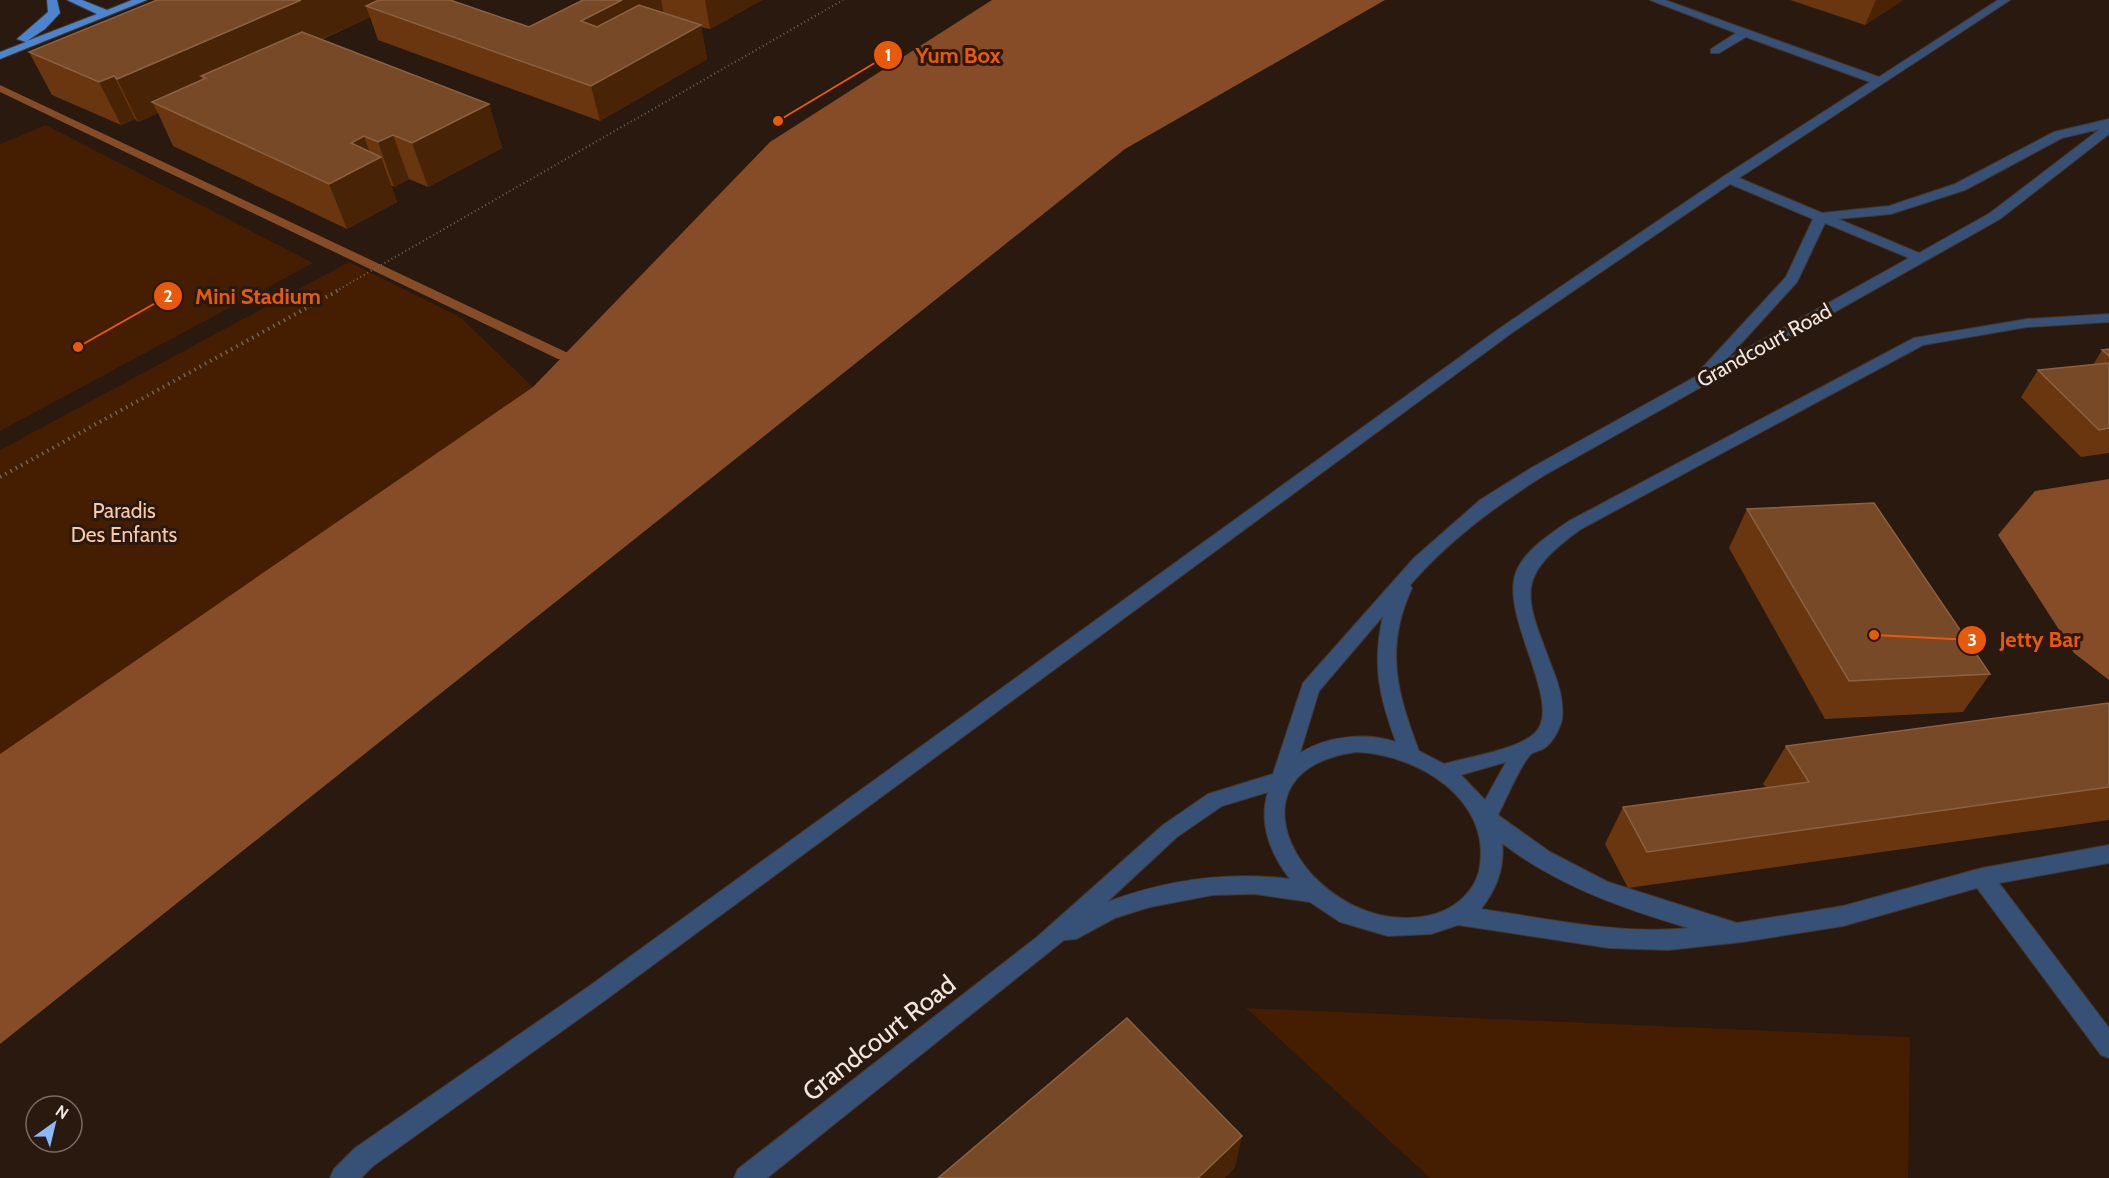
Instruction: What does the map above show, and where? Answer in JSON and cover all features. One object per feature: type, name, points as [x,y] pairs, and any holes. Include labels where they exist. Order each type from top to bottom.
[{"type":"main road","points":[[0,56],[41,27],[54,13],[52,0]]},
{"type":"main road","points":[[72,0],[108,14]]},
{"type":"main road","points":[[0,56],[142,0]]},
{"type":"street","points":[[1655,0],[1880,81]]},
{"type":"street","points":[[343,1178],[364,1158],[605,987],[1508,329],[1729,178],[2005,0]]},
{"type":"street","points":[[1715,51],[1729,40],[1744,33]]},
{"type":"street","points":[[1821,217],[1901,207],[1960,187],[2058,135],[2109,123]]},
{"type":"street","name":"Grandcourt Road","points":[[1420,562],[1486,504],[1537,472],[1995,216],[2109,128]]},
{"type":"street","points":[[1729,178],[1920,258]]},
{"type":"street","points":[[1696,383],[1792,279],[1821,217]]},
{"type":"street","points":[[1444,772],[1524,748],[1543,738],[1552,717],[1552,689],[1525,625],[1521,600],[1524,575],[1542,549],[1575,525],[1919,341],[2026,323],[2109,318]]},
{"type":"street","points":[[1411,757],[1389,697],[1387,669],[1389,629],[1400,593],[1420,562]]},
{"type":"street","points":[[1420,562],[1310,688],[1273,809],[1279,843],[1314,893],[1347,914],[1386,926],[1424,926],[1458,915],[1609,938],[1668,940],[1742,932],[1843,916],[1982,877],[2109,854]]},
{"type":"street","points":[[1045,944],[1170,831],[1215,800],[1281,780],[1309,755],[1338,744],[1381,745],[1444,772],[1468,793],[1486,818],[1509,837],[1566,874],[1647,907],[1742,932]]},
{"type":"street","points":[[1458,915],[1485,888],[1495,854],[1486,818],[1524,748]]},
{"type":"street","points":[[1982,877],[2109,1047]]},
{"type":"street","points":[[1045,944],[1113,909],[1164,895],[1222,886],[1271,886],[1314,893]]},
{"type":"street","name":"Grandcourt Road","points":[[747,1178],[1045,944]]},
{"type":"path","points":[[0,477],[353,281],[843,0]]},
{"type":"green space","points":[[46,125],[313,263],[0,431],[0,144]]},
{"type":"green space","name":"Paradis Des Enfants","points":[[349,262],[460,317],[533,387],[0,754],[0,450]]},
{"type":"green space","points":[[1246,1008],[1910,1037],[1908,1178],[1430,1178]]},
{"type":"shaded area","points":[[992,0],[1385,0],[1125,149],[0,1044],[0,754],[533,387],[770,142]]},
{"type":"shaded area","points":[[2109,479],[2109,680],[2074,653],[1998,535],[2035,491]]},
{"type":"building","points":[[157,0],[301,0],[117,79],[114,76],[99,82],[29,52]]},
{"type":"building","points":[[379,0],[450,0],[529,27],[583,0],[622,0],[581,21],[597,27],[639,5],[701,25],[591,86],[366,6]]},
{"type":"building","points":[[302,32],[489,104],[412,143],[393,135],[378,142],[364,136],[351,143],[381,157],[329,184],[152,102],[206,78],[201,76]]},
{"type":"building","points":[[2109,349],[2109,356],[2102,350]]},
{"type":"building","points":[[2109,363],[2109,428],[2099,430],[2038,370]]},
{"type":"building","points":[[1874,503],[1990,674],[1849,681],[1747,509]]},
{"type":"building","points":[[2109,703],[2109,787],[1647,852],[1623,807],[1809,782],[1786,746]]},
{"type":"building","points":[[1127,1018],[1242,1136],[1198,1178],[938,1178]]},
{"type":"waterway","points":[[0,88],[563,356]]},
{"type":"place","name":"Yum Box","points":[[778,121]]},
{"type":"place","name":"Mini Stadium","points":[[78,347]]},
{"type":"place","name":"Jetty Bar","points":[[1874,635]]}]
